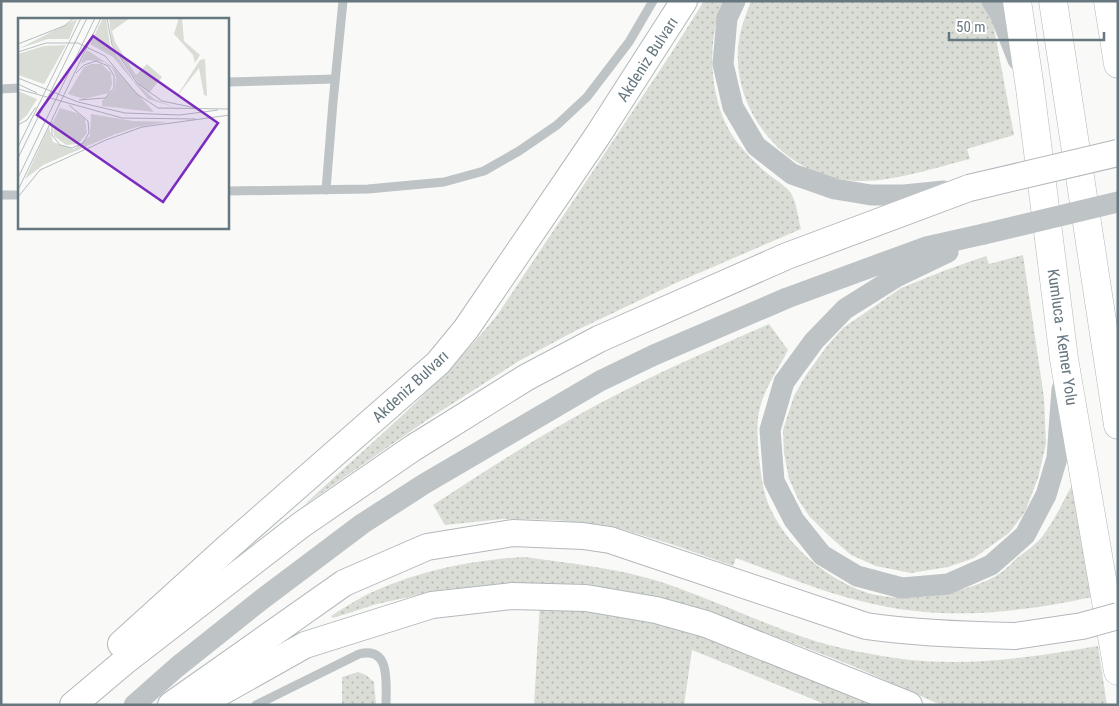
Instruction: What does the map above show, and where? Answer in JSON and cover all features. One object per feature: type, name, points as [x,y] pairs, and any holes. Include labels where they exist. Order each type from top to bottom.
[{"type":"highway","name":"Kumluca - Kemer Yolu","points":[[1017,1],[1030,88],[1064,359],[1118,671]]},
{"type":"highway","points":[[1053,1],[1118,425]]},
{"type":"highway","points":[[1108,1],[1118,64]]},
{"type":"main road","name":"Akdeniz Bulvarı","points":[[60,705],[83,678],[438,363],[466,329],[488,297],[598,134],[684,1]]},
{"type":"main road","points":[[73,705],[131,656],[301,525],[413,448],[527,377],[599,339],[786,256],[969,188],[1118,153]]},
{"type":"main road","points":[[171,705],[344,583],[427,546],[513,533],[583,536],[610,540],[866,626],[960,635],[1015,636],[1082,626],[1118,616]]},
{"type":"main road","points":[[198,705],[305,645],[432,606],[512,596],[586,598],[656,610],[706,624],[909,705]]},
{"type":"street","points":[[735,1],[727,18],[723,64],[732,107],[756,146],[792,174],[835,189],[871,196],[904,196],[969,188]]},
{"type":"street","points":[[992,1],[1000,14],[1030,88]]},
{"type":"street","points":[[134,705],[176,667],[362,524],[424,484],[600,381],[671,347],[787,298],[918,250],[1118,202]]},
{"type":"street","points":[[984,234],[896,277],[845,309],[814,341],[784,382],[770,430],[774,481],[794,520],[822,555],[857,576],[902,588],[948,584],[991,565],[1025,536],[1046,495],[1057,458],[1064,359]]},
{"type":"lane","points":[[326,190],[343,1]]},
{"type":"lane","points":[[229,191],[368,189],[444,182],[484,171],[519,151],[557,125],[587,97],[628,42],[653,1]]},
{"type":"lane","points":[[229,82],[335,79]]},
{"type":"lane","points":[[1,89],[18,88]]},
{"type":"lane","points":[[1,195],[18,195]]},
{"type":"lane","points":[[256,705],[359,654],[369,652],[377,654],[383,661],[386,680],[386,705]]},
{"type":"shaded area","points":[[704,1],[723,1],[717,18],[712,56],[716,95],[722,114],[740,146],[761,168],[790,192],[795,203],[801,229],[678,282],[573,332],[519,361],[427,420],[303,506],[429,390],[498,314]]},
{"type":"shaded area","points":[[751,1],[981,1],[993,23],[1014,135],[967,149],[970,159],[904,176],[871,181],[854,181],[817,173],[797,162],[780,149],[764,132],[752,114],[744,93],[739,71],[738,49],[741,31]]},
{"type":"shaded area","points":[[1023,255],[1044,398],[1046,444],[1038,478],[1025,512],[1009,533],[974,558],[948,567],[911,573],[876,566],[851,555],[810,517],[799,501],[789,479],[784,453],[783,430],[794,396],[806,375],[843,328],[901,288],[986,256],[989,264]]},
{"type":"shaded area","points":[[769,324],[788,350],[767,388],[759,412],[757,434],[764,492],[779,524],[808,558],[844,583],[873,594],[908,598],[964,589],[999,574],[1039,540],[1054,518],[1072,485],[1092,597],[1008,611],[980,613],[925,612],[897,609],[835,594],[736,558],[733,566],[615,527],[555,520],[503,519],[445,525],[433,505],[520,449],[621,392]]},
{"type":"shaded area","points":[[524,557],[592,566],[642,576],[815,641],[884,656],[934,662],[981,661],[1028,657],[1098,646],[1107,705],[941,705],[853,666],[735,623],[530,584],[446,589],[377,604],[333,618],[331,616],[364,596],[402,580],[463,564]]},
{"type":"shaded area","points":[[540,602],[651,613],[889,705],[827,705],[692,650],[684,705],[534,705]]},
{"type":"shaded area","points":[[358,672],[366,675],[374,682],[376,705],[342,705],[342,677]]}]
